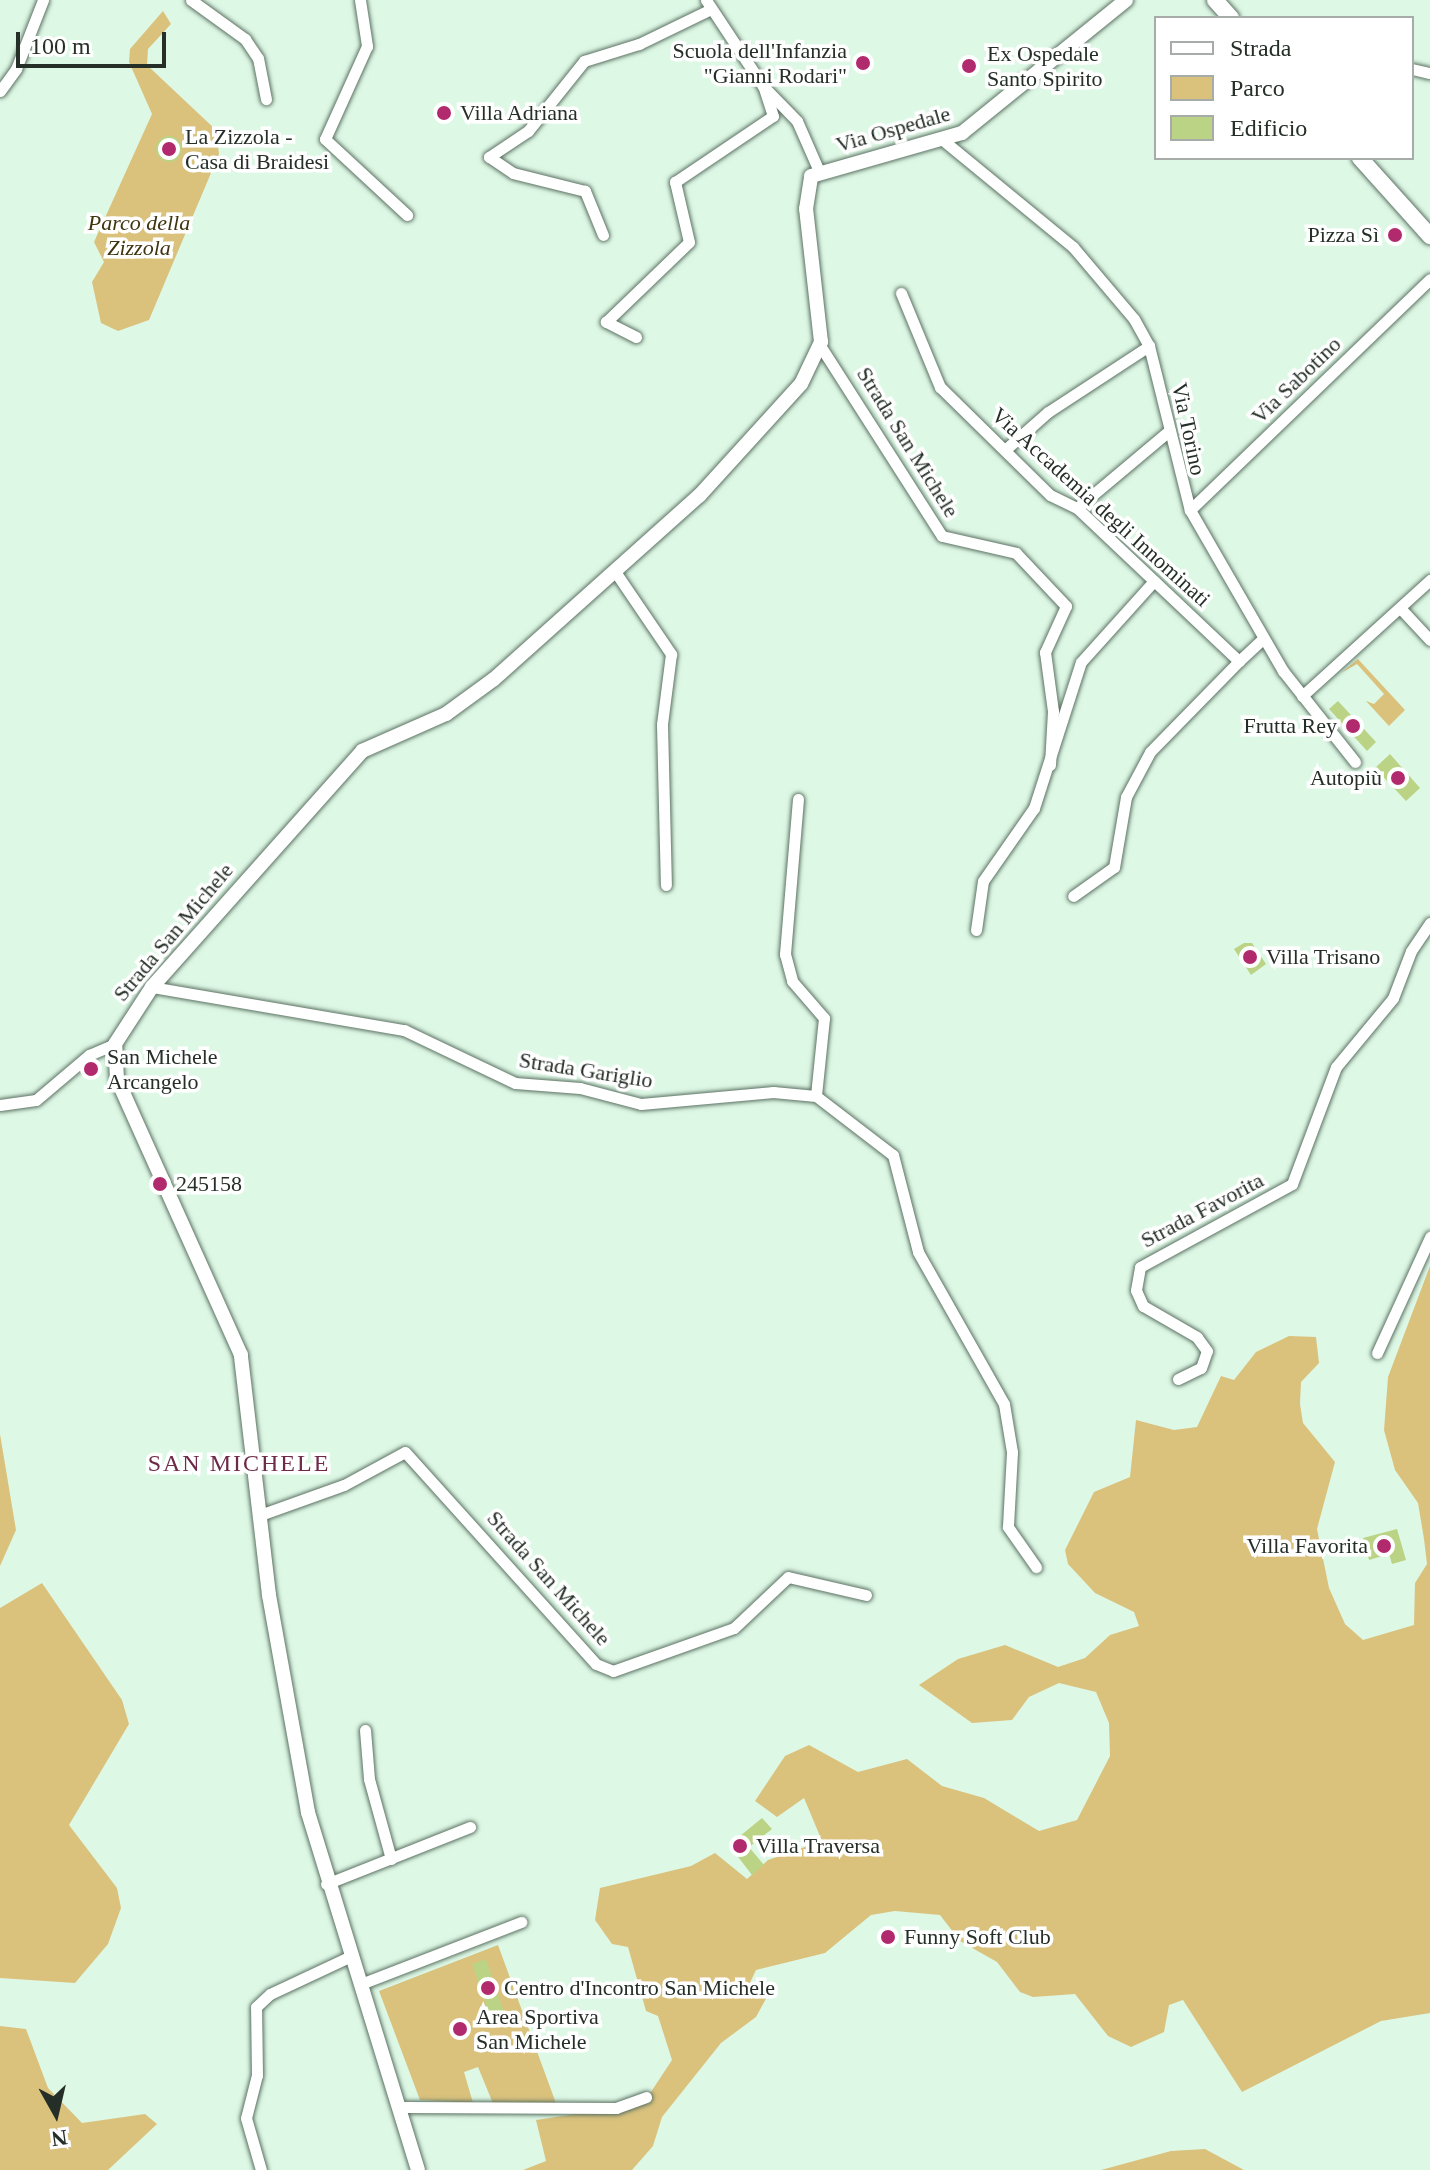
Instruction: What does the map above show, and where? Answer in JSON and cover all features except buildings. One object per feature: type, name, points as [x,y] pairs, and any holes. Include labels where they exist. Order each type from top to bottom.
[{"type":"main road","points":[[1215,0],[1229,16]]},
{"type":"main road","points":[[1362,160],[1430,236]]},
{"type":"street","points":[[0,91],[16,69],[43,0]]},
{"type":"street","points":[[191,0],[245,39],[258,58],[266,99]]},
{"type":"street","points":[[360,0],[367,46],[325,139],[407,215]]},
{"type":"street","name":"Via Ospedale","points":[[819,171],[944,141],[977,123],[1126,0]]},
{"type":"street","points":[[603,235],[585,191],[513,173],[489,157],[528,131],[584,61],[639,44],[708,4],[763,86],[797,121],[819,171]]},
{"type":"street","points":[[636,337],[606,322],[689,242],[675,182],[773,116],[763,86]]},
{"type":"street","name":"Via Torino","points":[[944,141],[1089,262],[1149,346],[1190,510],[1263,639],[1302,696],[1355,762]]},
{"type":"street","name":"Strada San Michele","points":[[819,171],[806,196],[821,347],[942,536],[1016,553],[1066,606],[1045,652],[1053,711],[1050,765]]},
{"type":"street","name":"Via Sabotino","points":[[1190,510],[1430,279]]},
{"type":"street","name":"Via Accademia degli Innominati","points":[[901,293],[940,387],[1050,495],[1077,508],[1239,661]]},
{"type":"street","points":[[1006,449],[1048,412],[1149,346]]},
{"type":"street","name":"Strada San Michele","points":[[115,1044],[152,987],[362,751],[457,707],[614,570],[708,486],[801,384],[821,347]]},
{"type":"street","points":[[1077,508],[1170,430]]},
{"type":"street","points":[[614,570],[671,654],[662,724],[666,885]]},
{"type":"street","points":[[1302,696],[1402,610],[1430,580]]},
{"type":"street","points":[[976,930],[983,881],[1034,808],[1081,662],[1154,581]]},
{"type":"street","points":[[1402,610],[1430,640]]},
{"type":"street","points":[[1073,896],[1120,856],[1126,797],[1150,752],[1263,639]]},
{"type":"street","points":[[798,799],[785,954],[792,981],[824,1018],[816,1096],[893,1155],[918,1252],[964,1324],[1004,1404],[1012,1452],[1008,1527],[1036,1567]]},
{"type":"street","name":"Strada Favorita","points":[[1178,1379],[1201,1368],[1207,1351],[1197,1337],[1143,1306],[1136,1290],[1140,1267],[1292,1184],[1336,1067],[1393,998],[1411,951],[1430,923]]},
{"type":"street","name":"Strada Gariglio","points":[[152,987],[404,1030],[515,1083],[580,1088],[641,1104],[773,1092],[816,1096]]},
{"type":"street","points":[[0,1105],[36,1100],[89,1055],[115,1044],[117,1079],[238,1343],[284,1687],[326,1884],[404,2107],[418,2170]]},
{"type":"street","points":[[1377,1353],[1430,1237]]},
{"type":"street","name":"Strada San Michele","points":[[260,1515],[344,1485],[405,1452],[596,1664],[613,1671],[734,1628],[788,1577],[866,1595]]},
{"type":"street","points":[[365,1730],[369,1779],[391,1859]]},
{"type":"street","points":[[326,1884],[470,1827]]},
{"type":"street","points":[[361,1984],[521,1922]]},
{"type":"street","points":[[261,2170],[246,2118],[257,2075],[256,2007],[270,1994],[351,1956]]},
{"type":"street","points":[[404,2107],[616,2108],[646,2097]]},
{"type":"green space","name":"Parco della Zizzola","points":[[163,11],[171,24],[148,49],[147,65],[216,130],[219,154],[149,320],[118,331],[101,323],[92,282],[104,262],[94,242],[152,114],[129,62],[130,49]]},
{"type":"green space","points":[[1358,659],[1405,710],[1389,726],[1366,701],[1374,704],[1384,694],[1357,664],[1341,673]]},
{"type":"green space","points":[[1430,1266],[1430,2013],[1381,2021],[1242,2092],[1183,2000],[1169,2005],[1164,2032],[1131,2047],[1108,2036],[1075,1994],[1033,1997],[1020,1992],[997,1962],[960,1941],[940,1915],[895,1911],[871,1915],[825,1953],[756,1970],[749,1985],[768,1995],[756,2017],[721,2043],[662,2117],[653,2146],[632,2170],[523,2170],[546,2161],[536,2120],[643,2104],[672,2060],[658,2016],[646,2011],[628,1947],[612,1944],[595,1920],[600,1888],[691,1866],[715,1853],[747,1879],[768,1860],[822,1841],[804,1798],[777,1817],[755,1801],[785,1756],[809,1745],[858,1772],[907,1759],[942,1786],[984,1798],[1039,1831],[1077,1820],[1110,1756],[1109,1723],[1096,1692],[1059,1683],[1029,1697],[1012,1720],[972,1723],[919,1685],[958,1659],[1005,1645],[1058,1667],[1085,1658],[1110,1635],[1139,1626],[1134,1612],[1095,1593],[1068,1564],[1065,1550],[1094,1492],[1130,1477],[1136,1420],[1174,1430],[1197,1427],[1221,1376],[1234,1380],[1256,1352],[1289,1336],[1316,1337],[1319,1363],[1301,1382],[1300,1404],[1303,1423],[1335,1462],[1317,1529],[1329,1588],[1345,1624],[1363,1640],[1414,1625],[1415,1583],[1427,1564],[1424,1539],[1418,1503],[1395,1470],[1384,1430],[1388,1377]]},
{"type":"green space","points":[[0,1434],[16,1530],[0,1566]]},
{"type":"green space","points":[[42,1583],[122,1700],[129,1724],[69,1825],[117,1888],[121,1908],[108,1944],[75,1983],[0,1978],[0,1608]]},
{"type":"green space","name":"Area Sportiva San Michele","points":[[498,1945],[557,2106],[494,2106],[478,2067],[464,2072],[473,2103],[420,2100],[379,1991]]},
{"type":"green space","points":[[0,2026],[26,2029],[48,2088],[82,2123],[145,2114],[157,2124],[108,2170],[0,2170]]},
{"type":"green space","points":[[1205,2149],[1244,2170],[1101,2170],[1171,2151]]},
{"type":"place","name":"Scuola dell'Infanzia \"Gianni Rodari\"","points":[[863,63]]},
{"type":"place","name":"Ex Ospedale Santo Spirito","points":[[969,66]]},
{"type":"place","name":"Villa Adriana","points":[[444,113]]},
{"type":"place","name":"La Zizzola - Casa di Braidesi","points":[[169,149]]},
{"type":"place","name":"Pizza Sì","points":[[1395,235]]},
{"type":"place","name":"Frutta Rey","points":[[1353,726]]},
{"type":"place","name":"Autopiù","points":[[1398,778]]},
{"type":"place","name":"Villa Trisano","points":[[1250,957]]},
{"type":"place","name":"San Michele Arcangelo","points":[[91,1069]]},
{"type":"place","name":"245158","points":[[160,1184]]},
{"type":"place","name":"Villa Favorita","points":[[1384,1546]]},
{"type":"place","name":"Villa Traversa","points":[[740,1846]]},
{"type":"place","name":"Funny Soft Club","points":[[888,1937]]},
{"type":"place","name":"Centro d'Incontro San Michele","points":[[488,1988]]},
{"type":"place","name":"Area Sportiva San Michele","points":[[460,2029]]},
{"type":"district","name":"SAN MICHELE","points":[[239,1464]]}]
